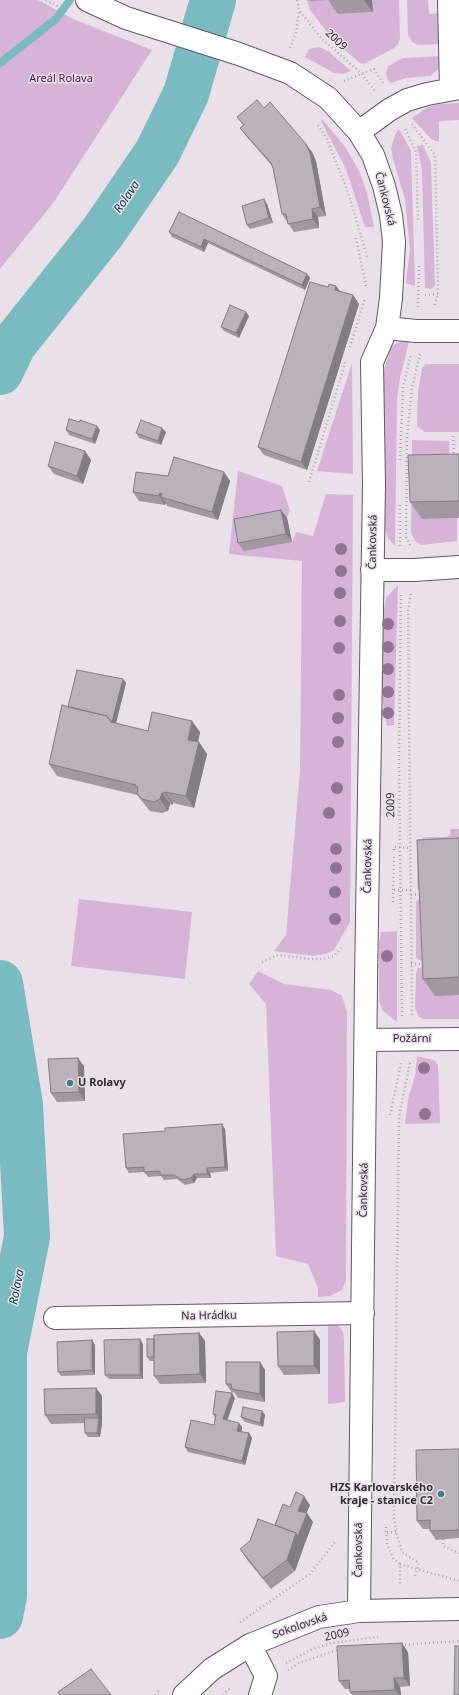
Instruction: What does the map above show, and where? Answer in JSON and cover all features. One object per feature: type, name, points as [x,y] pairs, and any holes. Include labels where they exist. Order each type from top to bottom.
[{"type":"street","name":"Čankovská","points":[[87,0],[152,28],[239,54],[290,73],[328,98],[359,132],[373,155],[384,186],[391,214],[394,242],[392,284],[387,328],[372,362],[374,486],[359,1611]]},
{"type":"street","points":[[359,132],[389,110],[407,100],[455,88],[449,0]]},
{"type":"street","points":[[387,328],[425,331],[459,331]]},
{"type":"street","points":[[372,570],[414,570],[459,567]]},
{"type":"street","name":"Požární","points":[[366,1040],[407,1030],[433,1039],[459,1039]]},
{"type":"street","name":"Na Hrádku","points":[[55,1318],[363,1313]]},
{"type":"street","name":"Sokolovská","points":[[184,1695],[212,1669],[250,1645],[319,1617],[359,1611],[459,1609]]},
{"type":"street","points":[[250,1645],[266,1676],[262,1690]]},
{"type":"path","points":[[46,0],[52,4]]},
{"type":"path","name":"2009","points":[[297,0],[299,10],[322,39],[361,73],[372,88]]},
{"type":"path","points":[[288,53],[296,34],[299,10]]},
{"type":"path","points":[[374,69],[383,83]]},
{"type":"path","points":[[410,122],[435,155],[438,294],[425,331],[412,388],[407,436],[406,536],[412,551],[414,570],[408,610],[411,964],[407,1030],[411,1058],[398,1116],[394,1518],[396,1532],[402,1552],[418,1563],[415,1577]]},
{"type":"path","points":[[326,137],[348,192],[373,277],[392,284]]},
{"type":"path","points":[[309,482],[367,292],[356,238]]},
{"type":"path","points":[[425,295],[438,294]]},
{"type":"path","points":[[453,436],[454,457]]},
{"type":"path","name":"2009","points":[[401,590],[398,759],[400,890],[407,1030]]},
{"type":"path","points":[[393,905],[394,847],[410,848]]},
{"type":"path","points":[[394,890],[411,890]]},
{"type":"path","points":[[411,895],[424,894]]},
{"type":"path","points":[[262,962],[278,955],[323,959],[334,956],[340,950],[343,943]]},
{"type":"path","points":[[411,964],[426,964]]},
{"type":"path","points":[[443,1539],[444,1546],[459,1554]]},
{"type":"path","points":[[238,1623],[310,1574],[336,1541]]},
{"type":"path","points":[[400,1564],[459,1581]]},
{"type":"path","name":"2009","points":[[281,1665],[311,1650],[331,1643],[379,1637]]},
{"type":"path","points":[[394,1646],[459,1641]]},
{"type":"path","points":[[262,1690],[299,1663],[340,1649],[348,1649]]},
{"type":"path","points":[[155,1695],[165,1684]]},
{"type":"path","points":[[223,1695],[232,1686]]},
{"type":"green space","name":"Areál Rolava","points":[[0,0],[38,0],[73,19],[152,50],[54,202],[0,269]]},
{"type":"green space","points":[[307,0],[338,0],[338,14],[373,12],[372,0],[399,0],[400,38],[398,44],[394,48],[364,64],[360,63],[333,40],[310,10]]},
{"type":"green space","points":[[407,0],[428,0],[429,14],[444,12],[444,44],[419,45],[412,42],[408,35]]},
{"type":"green space","points":[[319,47],[328,51],[351,71],[343,74],[334,73],[305,57],[309,49]]},
{"type":"green space","points":[[442,56],[438,69],[430,76],[406,78],[391,83],[388,80],[386,73],[388,66],[403,58]]},
{"type":"green space","points":[[459,103],[459,120],[439,121],[439,142],[431,139],[412,118],[428,107],[440,104]]},
{"type":"green space","points":[[322,119],[346,148],[359,171],[367,193],[374,227],[365,227],[346,169],[321,121]]},
{"type":"green space","points":[[399,129],[411,151],[415,286],[406,283],[410,249],[405,199],[391,148],[395,135]]},
{"type":"green space","points":[[423,145],[431,163],[435,286],[431,289],[425,288],[422,170],[417,146]]},
{"type":"green space","points":[[400,342],[409,342],[400,378],[397,399],[395,546],[388,538],[384,526],[384,370],[391,346]]},
{"type":"green space","points":[[352,363],[353,474],[317,471]]},
{"type":"green space","points":[[426,364],[459,364],[459,432],[425,432],[417,426],[418,391],[422,368]]},
{"type":"green space","points":[[412,440],[449,441],[450,471],[422,519],[457,518],[457,541],[421,545],[415,541],[411,533]]},
{"type":"green space","points":[[238,471],[282,486],[290,511],[287,518],[240,527],[292,542],[296,532],[313,536],[326,494],[353,495],[350,922],[334,950],[326,954],[313,956],[274,951],[286,935],[300,770],[302,561],[229,554]]},
{"type":"green space","points":[[398,585],[394,725],[387,726],[381,692],[384,610],[386,598]]},
{"type":"green space","points":[[450,829],[459,829],[459,856],[431,890],[418,890],[417,857],[422,858],[422,839],[425,837],[447,837],[450,834]]},
{"type":"green space","points":[[432,898],[434,960],[418,960],[416,957],[416,902],[419,899]]},
{"type":"green space","points":[[79,899],[192,912],[185,979],[71,966]]},
{"type":"green space","points":[[397,931],[397,1022],[383,1011],[379,1001],[379,943],[381,932]]},
{"type":"green space","points":[[434,967],[459,995],[459,1019],[424,1019],[419,1017],[415,1008],[416,974],[418,968]]},
{"type":"green space","points":[[258,971],[284,984],[331,990],[342,996],[347,1012],[346,1281],[342,1290],[330,1296],[318,1297],[318,1288],[308,1264],[276,1256],[266,1004],[249,984]]},
{"type":"green space","points":[[417,1056],[434,1060],[438,1065],[440,1123],[405,1124],[408,1099],[415,1076]]},
{"type":"green space","points":[[328,1322],[334,1323],[340,1327],[343,1332],[345,1402],[328,1404]]},
{"type":"building","points":[[257,100],[264,108],[270,102],[306,144],[310,153],[320,207],[312,209],[313,219],[288,224],[286,214],[282,214],[271,163],[240,128],[244,125],[237,117]]},
{"type":"building","points":[[264,199],[269,218],[247,225],[242,206]]},
{"type":"building","points":[[179,212],[307,274],[302,285],[204,239],[201,247],[169,232]]},
{"type":"building","points":[[310,282],[328,287],[329,284],[336,286],[335,290],[353,295],[301,462],[258,447]]},
{"type":"building","points":[[230,305],[246,312],[236,333],[221,327]]},
{"type":"building","points":[[69,419],[80,422],[80,420],[97,426],[92,439],[66,430]]},
{"type":"building","points":[[141,420],[162,428],[158,441],[136,433]]},
{"type":"building","points":[[55,442],[85,451],[77,476],[48,466]]},
{"type":"building","points":[[459,454],[459,501],[410,502],[408,455]]},
{"type":"building","points":[[174,457],[224,472],[212,512],[161,497],[162,494],[160,493],[159,496],[133,492],[136,472],[168,476]]},
{"type":"building","points":[[281,510],[286,534],[238,543],[234,519]]},
{"type":"building","points":[[77,670],[123,679],[112,722],[107,716],[68,707]]},
{"type":"building","points":[[62,705],[107,716],[111,722],[148,731],[152,712],[192,721],[188,740],[199,742],[186,796],[165,792],[162,793],[160,799],[154,802],[142,799],[137,794],[138,787],[135,787],[136,785],[49,764]]},
{"type":"building","points":[[459,838],[459,977],[423,979],[417,840]]},
{"type":"building","points":[[78,1058],[79,1092],[51,1093],[48,1059]]},
{"type":"building","points":[[222,1124],[225,1167],[207,1168],[207,1174],[194,1174],[191,1178],[182,1180],[174,1175],[160,1175],[160,1171],[144,1172],[144,1167],[126,1168],[123,1134],[165,1131],[165,1128]]},
{"type":"building","points":[[314,1331],[314,1366],[278,1366],[277,1332]]},
{"type":"building","points":[[199,1333],[200,1374],[154,1376],[154,1335]]},
{"type":"building","points":[[140,1339],[140,1375],[105,1375],[104,1340]]},
{"type":"building","points":[[147,1339],[154,1339],[154,1357],[147,1357]]},
{"type":"building","points":[[92,1340],[92,1370],[58,1372],[57,1342]]},
{"type":"building","points":[[226,1362],[260,1362],[260,1394],[232,1389],[231,1384],[226,1384]]},
{"type":"building","points":[[96,1388],[96,1414],[45,1415],[44,1389]]},
{"type":"building","points":[[216,1391],[232,1393],[223,1419],[239,1423],[237,1431],[249,1433],[242,1461],[185,1447],[191,1420],[214,1425],[216,1415],[213,1414]]},
{"type":"building","points":[[243,1407],[262,1411],[260,1423],[241,1417]]},
{"type":"building","points":[[84,1418],[99,1418],[97,1433],[85,1433]]},
{"type":"building","name":"HZS Karlovarského kraje - stanice C2","points":[[459,1449],[459,1530],[430,1531],[430,1520],[417,1521],[416,1450]]},
{"type":"building","points":[[296,1492],[304,1496],[298,1511],[307,1513],[298,1536],[296,1533],[275,1525],[283,1504],[290,1507]]},
{"type":"building","points":[[258,1519],[296,1533],[287,1560],[263,1578],[240,1549],[250,1541]]},
{"type":"building","points":[[402,1643],[404,1678],[394,1678],[395,1690],[350,1692],[349,1680],[339,1681],[337,1646]]},
{"type":"building","points":[[455,1646],[459,1646],[459,1695],[454,1695]]},
{"type":"building","points":[[91,1669],[111,1695],[60,1695],[58,1692]]},
{"type":"waterway","points":[[0,63],[56,19],[70,0]]},
{"type":"waterway","name":"Rolava","points":[[0,372],[13,345],[103,232],[157,153],[186,94],[213,0]]},
{"type":"waterway","name":"Rolava","points":[[0,983],[20,1105],[27,1237],[4,1352],[4,1596],[0,1616]]},
{"type":"place","name":"U Rolavy","points":[[70,1083]]},
{"type":"place","name":"HZS Karlovarského kraje - stanice C2","points":[[441,1494]]}]
